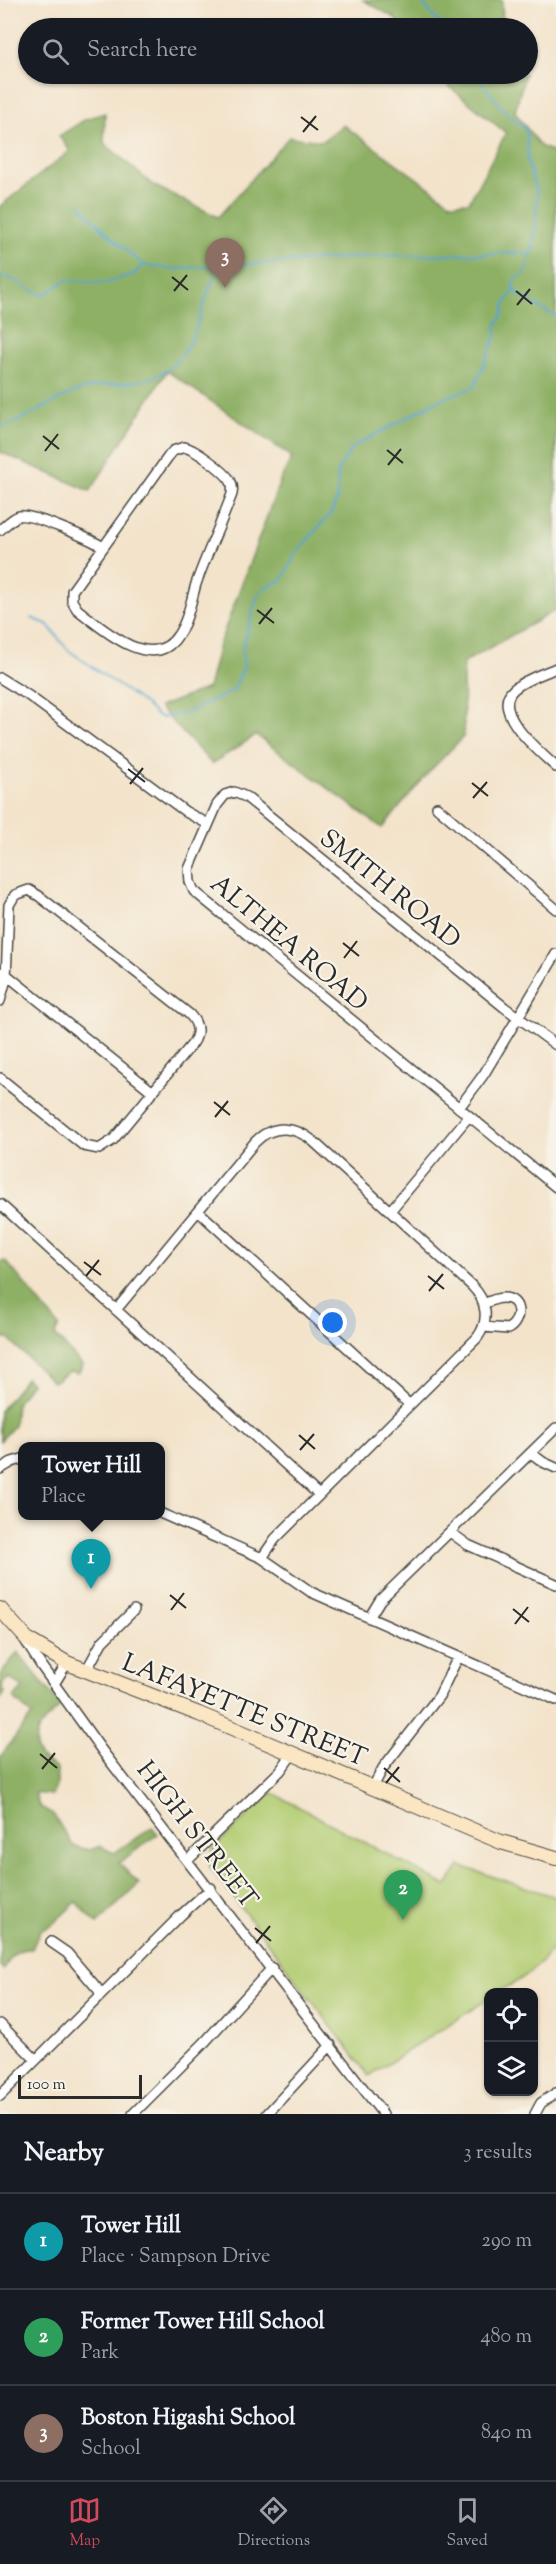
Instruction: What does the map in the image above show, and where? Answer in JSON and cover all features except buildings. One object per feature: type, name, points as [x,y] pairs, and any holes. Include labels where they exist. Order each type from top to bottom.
[{"type":"main road","name":"HIGH STREET","points":[[0,1609],[22,1635]]},
{"type":"main road","name":"LAFAYETTE STREET","points":[[22,1635],[40,1649],[86,1671],[184,1708],[501,1842],[556,1858]]},
{"type":"street","points":[[184,447],[194,450],[232,482],[231,498],[197,583],[183,626],[175,640],[167,646],[153,651],[133,648],[75,607],[71,598],[74,587],[102,547],[168,457],[177,449],[184,447]]},
{"type":"street","points":[[0,530],[15,517],[26,515],[86,537],[102,547]]},
{"type":"street","points":[[556,668],[517,687],[508,697],[506,706],[509,714],[527,738],[556,767]]},
{"type":"street","points":[[0,678],[29,696],[186,812],[208,824]]},
{"type":"street","name":"SMITH ROAD","points":[[208,824],[222,797],[234,792],[243,795],[519,1018],[556,1045]]},
{"type":"street","points":[[437,807],[556,909]]},
{"type":"street","name":"ALTHEA ROAD","points":[[208,824],[189,873],[194,891],[556,1187]]},
{"type":"street","points":[[0,1001],[9,905],[13,898],[21,892],[33,891],[195,1020],[198,1032],[195,1040],[110,1144],[99,1149],[91,1149],[80,1144],[0,1078]]},
{"type":"street","points":[[459,1108],[484,1074],[556,954]]},
{"type":"street","points":[[3,972],[153,1092]]},
{"type":"street","points":[[390,1211],[469,1116]]},
{"type":"street","points":[[116,1310],[259,1138],[283,1128],[309,1137],[472,1286],[484,1304],[484,1327],[474,1342],[275,1539],[262,1558]]},
{"type":"street","points":[[1,1208],[319,1495]]},
{"type":"street","points":[[198,1211],[410,1405]]},
{"type":"street","points":[[484,1304],[507,1298],[515,1303],[519,1312],[515,1324],[508,1329],[484,1327]]},
{"type":"street","points":[[369,1618],[377,1603],[556,1428]]},
{"type":"street","points":[[531,1453],[556,1468]]},
{"type":"street","points":[[0,1469],[18,1461]]},
{"type":"street","points":[[165,1514],[262,1558],[304,1589],[556,1700]]},
{"type":"street","points":[[450,1532],[468,1545],[556,1584]]},
{"type":"street","points":[[86,1671],[102,1642],[134,1610]]},
{"type":"street","name":"HIGH STREET","points":[[22,1635],[54,1684],[383,2114]]},
{"type":"street","points":[[373,1787],[383,1768],[439,1696],[458,1657]]},
{"type":"street","points":[[54,1684],[67,1663]]},
{"type":"street","points":[[188,1860],[280,1771],[293,1753]]},
{"type":"street","points":[[0,2096],[181,1915],[211,1888]]},
{"type":"street","points":[[51,1942],[67,1953],[102,1994]]},
{"type":"street","points":[[133,2114],[204,2043],[272,1968]]},
{"type":"street","points":[[0,2024],[36,2060]]},
{"type":"street","points":[[267,2114],[331,2045]]},
{"type":"street","points":[[535,2114],[541,2103],[556,2093]]},
{"type":"green space","points":[[363,0],[502,0],[503,18],[395,18]]},
{"type":"green space","points":[[446,84],[522,84],[515,112],[540,146],[556,154],[556,610],[463,663],[464,736],[429,772],[382,828],[256,735],[212,764],[159,707],[208,688],[219,645],[280,481],[292,457],[167,371],[90,491],[0,452],[0,206],[70,151],[59,136],[86,119],[105,113],[104,143],[153,185],[218,217],[289,137],[322,141],[343,125],[451,203],[469,202],[506,133]]},
{"type":"green space","points":[[6,1261],[59,1326],[55,1335],[83,1366],[78,1373],[70,1371],[53,1382],[8,1339],[0,1336],[0,1262]]},
{"type":"green space","points":[[26,1378],[31,1383],[16,1404],[14,1426],[0,1441],[0,1411]]},
{"type":"green space","points":[[18,1652],[61,1706],[44,1722],[35,1742],[41,1757],[57,1769],[57,1784],[52,1795],[35,1793],[39,1806],[53,1814],[73,1846],[90,1850],[100,1846],[114,1853],[152,1827],[158,1834],[119,1863],[139,1884],[97,1924],[76,1902],[54,1923],[40,1931],[32,1949],[21,1950],[14,1954],[4,1970],[0,1967],[0,1757],[32,1715],[13,1698],[23,1688],[9,1678],[2,1684],[5,1693],[0,1700],[0,1675]]},
{"type":"green space","points":[[271,1792],[446,1886],[460,1866],[556,1897],[555,1944],[543,1960],[526,1975],[504,1988],[484,1988],[484,2002],[369,2076],[210,1867],[209,1858],[213,1849]]},
{"type":"waterway","points":[[420,0],[435,18]]},
{"type":"waterway","points":[[483,84],[503,109],[526,130],[528,163],[537,193],[533,248],[525,273],[514,280],[512,287],[522,297],[556,317]]},
{"type":"waterway","points":[[80,205],[143,265]]},
{"type":"waterway","points":[[0,428],[78,391],[147,380],[171,367],[182,355],[194,334],[220,266],[379,256],[531,253]]},
{"type":"waterway","points":[[0,276],[15,280],[32,291],[44,295],[66,280],[106,283],[134,274],[144,265],[173,269],[220,266]]},
{"type":"waterway","points":[[31,618],[47,624],[68,650],[163,718],[186,713],[233,691],[244,666],[242,650],[257,597],[264,588],[282,580],[297,552],[331,513],[337,499],[338,470],[353,447],[439,400],[474,387],[495,339],[497,324],[506,302],[515,290]]},
{"type":"place","name":"Boston Higashi School","points":[[225,288]]},
{"type":"place","name":"Tower Hill","points":[[91,1589]]},
{"type":"place","name":"Former Tower Hill School","points":[[403,1920]]}]
